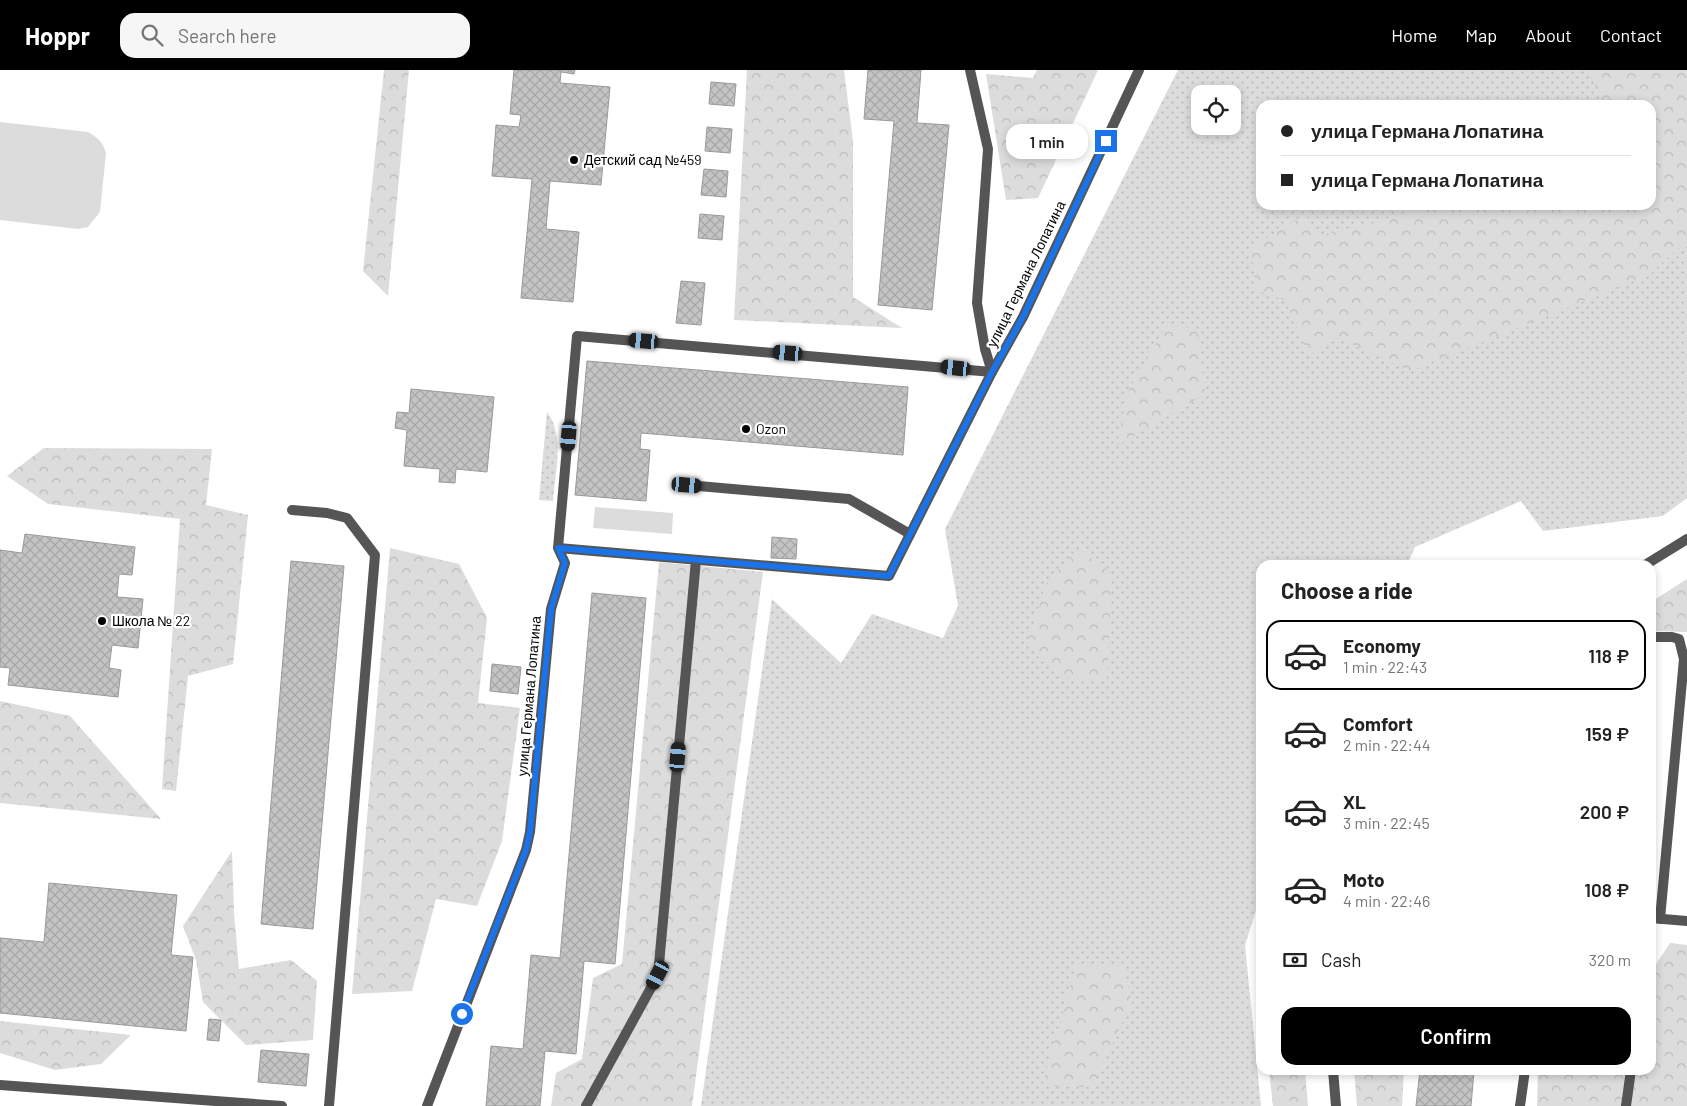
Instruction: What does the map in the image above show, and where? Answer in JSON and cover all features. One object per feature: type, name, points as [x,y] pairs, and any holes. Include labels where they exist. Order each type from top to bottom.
[{"type":"street","points":[[558,548],[889,576],[992,372],[985,349],[976,303],[988,149],[970,70]]},
{"type":"street","name":"улица Германа Лопатина","points":[[427,1106],[526,850],[530,832],[551,609],[565,563],[558,548],[577,336],[992,372],[1023,317],[1139,70]]},
{"type":"street","points":[[687,485],[849,499],[910,534]]},
{"type":"street","points":[[292,510],[327,513],[347,518],[375,555],[329,1106]]},
{"type":"street","points":[[1656,560],[1687,539]]},
{"type":"street","points":[[586,1106],[658,975],[696,560]]},
{"type":"street","points":[[1656,637],[1672,636],[1679,639],[1684,659],[1656,918],[1687,922]]},
{"type":"street","points":[[1333,1075],[1336,1106]]},
{"type":"street","points":[[1520,1106],[1524,1075]]},
{"type":"street","points":[[1626,1106],[1630,1075]]},
{"type":"street","points":[[0,1085],[282,1106]]},
{"type":"green space","points":[[384,70],[409,70],[388,296],[363,271]]},
{"type":"green space","points":[[747,70],[844,70],[853,141],[853,297],[902,328],[734,320]]},
{"type":"green space","points":[[1037,70],[1098,70],[1038,198],[1006,200],[986,74],[1033,78]]},
{"type":"green space","points":[[1178,70],[1687,70],[1687,498],[1663,516],[1543,531],[1521,501],[1415,547],[1409,560],[1256,560],[1256,911],[1245,945],[1256,1056],[1256,1075],[1258,1075],[1261,1106],[701,1106],[772,599],[841,663],[872,614],[943,638],[958,606],[945,529]]},
{"type":"green space","points":[[1587,70],[1687,70],[1687,240],[1649,275],[1410,371],[1338,338],[1309,355],[1285,300],[1256,290],[1251,248],[1305,214],[1319,236],[1419,210],[1656,210],[1656,100],[1602,100]]},
{"type":"green space","points":[[0,122],[88,132],[100,141],[106,153],[100,212],[88,227],[78,229],[0,220]]},
{"type":"green space","points":[[1166,326],[1197,328],[1205,394],[1117,446],[1128,391]]},
{"type":"green space","points":[[547,412],[556,432],[558,455],[553,501],[539,500]]},
{"type":"green space","points":[[44,448],[212,449],[206,505],[248,515],[233,664],[188,676],[176,791],[162,789],[180,519],[48,504],[7,476]]},
{"type":"green space","points":[[595,507],[673,513],[672,534],[593,528]]},
{"type":"green space","points":[[390,548],[459,564],[487,618],[478,703],[520,708],[502,841],[477,906],[436,899],[412,991],[352,994]]},
{"type":"green space","points":[[1078,548],[1112,574],[1107,680],[1063,678],[1027,644],[1046,584]]},
{"type":"green space","points":[[659,562],[763,572],[692,1106],[551,1106],[556,1073],[582,1059],[593,978],[622,964]]},
{"type":"green space","points":[[1687,579],[1687,632],[1656,631],[1656,599]]},
{"type":"green space","points":[[0,701],[70,716],[161,819],[0,803]]},
{"type":"green space","points":[[232,851],[234,913],[239,969],[291,960],[317,981],[313,1040],[246,1045],[203,1002],[196,960],[183,926]]},
{"type":"green space","points":[[1670,943],[1687,945],[1687,1106],[1537,1106],[1538,1075],[1656,1075],[1656,964]]},
{"type":"green space","points":[[1076,966],[1123,967],[1132,1002],[1092,1087],[1042,1086]]},
{"type":"green space","points":[[0,1021],[131,1035],[101,1064],[55,1070],[0,1053]]},
{"type":"green space","points":[[1270,1075],[1305,1075],[1308,1106],[1273,1106]]},
{"type":"green space","points":[[1354,1075],[1404,1075],[1402,1106],[1357,1106]]},
{"type":"building","points":[[514,70],[575,70],[574,74],[561,72],[560,83],[610,87],[601,185],[550,181],[546,229],[579,232],[573,302],[521,298],[532,179],[492,176],[496,125],[519,127],[521,115],[510,114]]},
{"type":"building","points":[[868,70],[921,70],[917,123],[949,125],[932,310],[878,305],[894,121],[864,119]]},
{"type":"building","points":[[711,82],[736,84],[734,106],[709,104]]},
{"type":"building","points":[[707,127],[732,129],[730,153],[705,151]]},
{"type":"building","points":[[704,169],[728,171],[726,197],[701,195]]},
{"type":"building","points":[[700,214],[724,216],[722,240],[698,238]]},
{"type":"building","points":[[681,281],[705,283],[701,325],[676,323]]},
{"type":"building","points":[[587,361],[908,387],[903,455],[641,433],[640,449],[650,450],[646,501],[575,495]]},
{"type":"building","points":[[411,389],[494,397],[487,472],[456,469],[455,483],[439,482],[440,469],[404,466],[407,430],[395,428],[397,412],[409,413]]},
{"type":"building","points":[[25,534],[135,547],[132,575],[119,574],[117,597],[143,599],[138,648],[112,645],[109,668],[121,670],[118,697],[8,685],[10,668],[0,667],[0,550],[22,553]]},
{"type":"building","points":[[772,537],[797,539],[796,559],[771,558]]},
{"type":"building","points":[[291,561],[344,566],[313,929],[261,924]]},
{"type":"building","points":[[592,593],[646,598],[615,964],[584,961],[576,1054],[545,1051],[540,1106],[486,1106],[491,1046],[523,1049],[531,955],[560,958]]},
{"type":"building","points":[[492,664],[521,667],[518,694],[490,691]]},
{"type":"building","points":[[49,883],[177,895],[171,955],[193,957],[186,1031],[0,1013],[0,938],[44,942]]},
{"type":"building","points":[[209,1019],[221,1020],[219,1041],[207,1040]]},
{"type":"building","points":[[261,1050],[309,1054],[306,1086],[258,1082]]},
{"type":"building","points":[[1419,1075],[1474,1075],[1471,1106],[1416,1106]]},
{"type":"place","name":"Детский сад №459","points":[[574,160]]},
{"type":"place","name":"Ozon","points":[[746,429]]},
{"type":"place","name":"Школа № 22","points":[[102,621]]},
{"type":"route","points":[[462,1014],[526,850],[530,832],[551,609],[565,563],[558,548],[889,576],[992,372],[1023,317],[1106,141]]}]
